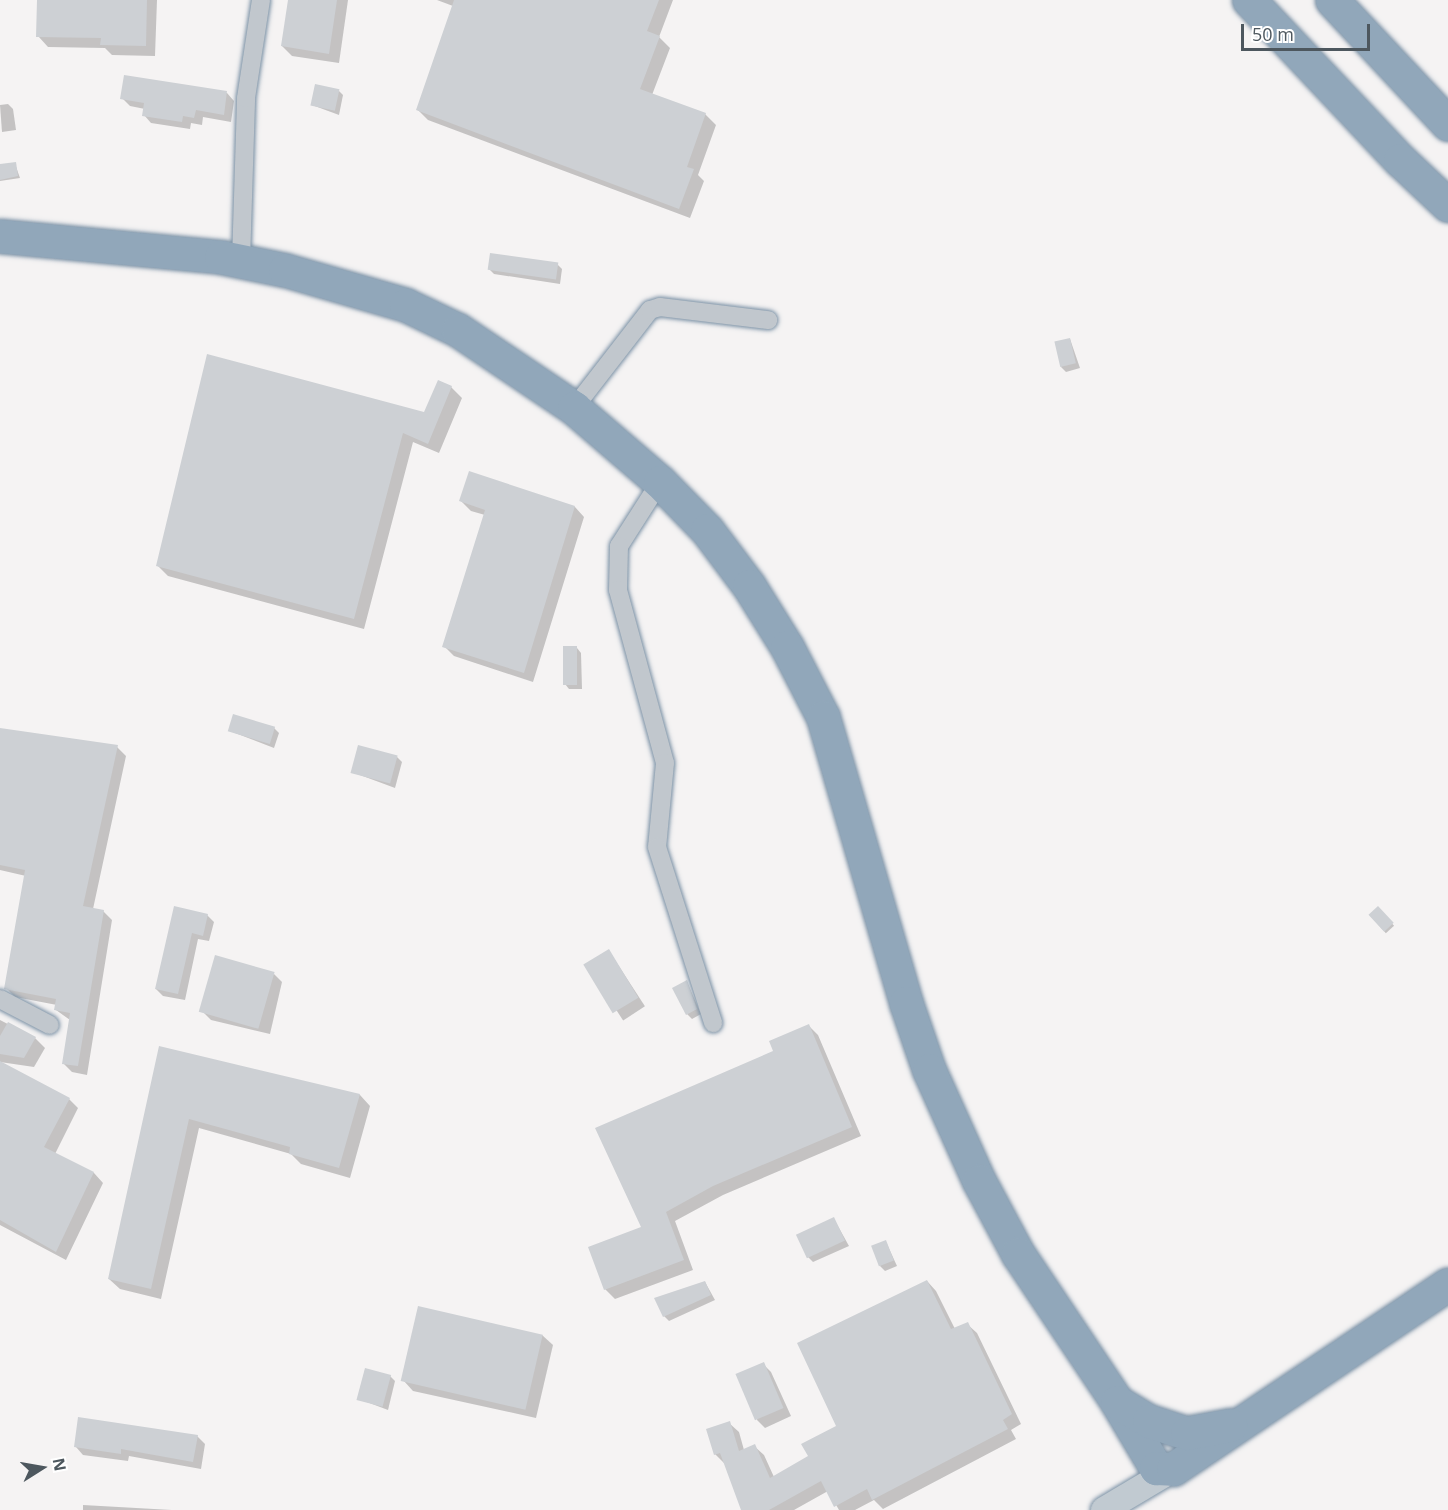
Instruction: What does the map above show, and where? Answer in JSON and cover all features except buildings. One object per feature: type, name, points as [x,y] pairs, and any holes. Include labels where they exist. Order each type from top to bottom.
[{"type":"highway","points":[[1249,0],[1400,160],[1448,205]]},
{"type":"highway","points":[[1332,0],[1448,124]]},
{"type":"highway","points":[[0,236],[241,261],[326,280],[406,305],[458,330],[574,408],[660,482],[707,530],[749,586],[787,647],[818,707],[929,1070],[979,1181],[1018,1254],[1117,1402],[1151,1463],[1162,1471],[1173,1469],[1448,1284]]},
{"type":"highway","points":[[1117,1402],[1149,1421],[1187,1433],[1241,1422]]},
{"type":"main road","points":[[1104,1510],[1173,1469]]},
{"type":"street","points":[[241,261],[246,98],[261,0]]},
{"type":"street","points":[[574,408],[650,310],[660,307],[768,320]]},
{"type":"street","points":[[660,482],[619,546],[618,590],[665,764],[657,847],[713,1023]]},
{"type":"street","points":[[0,999],[50,1025]]}]
